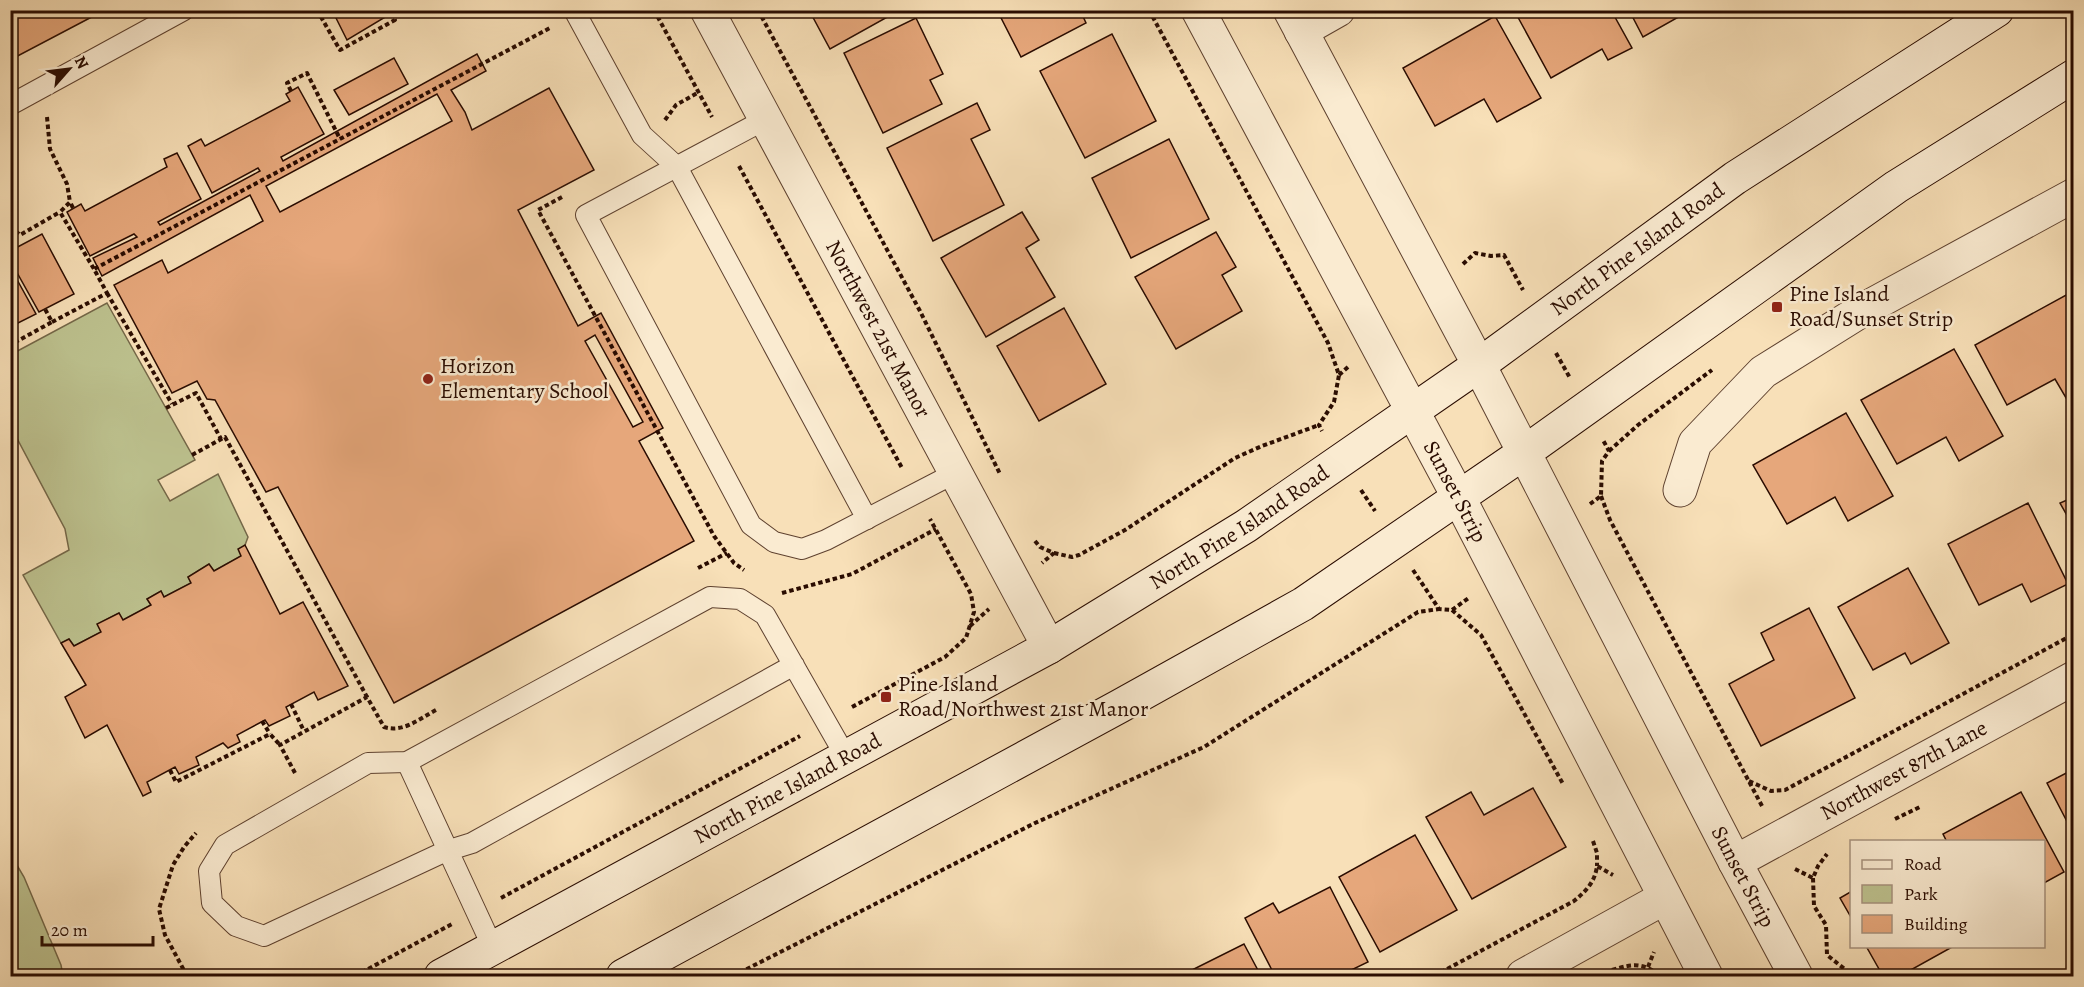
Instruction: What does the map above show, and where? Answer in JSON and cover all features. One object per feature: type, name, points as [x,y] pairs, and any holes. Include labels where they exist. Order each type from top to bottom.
[{"type":"street","name":"Northwest 21st Manor","points":[[707,10],[1049,647]]},
{"type":"street","name":"Sunset Strip","points":[[1198,10],[1413,410],[1706,976]]},
{"type":"street","points":[[1296,21],[1338,10]]},
{"type":"street","name":"North Pine Island Road","points":[[441,976],[1049,647],[1246,526],[1479,364],[1735,178],[1997,10]]},
{"type":"street","name":"Sunset Strip","points":[[1296,21],[1479,364],[1796,976]]},
{"type":"street","points":[[624,976],[1120,706],[1303,603],[1525,452],[1896,187],[2073,76]]},
{"type":"street","points":[[1680,490],[1695,443],[1763,372],[1859,312],[2073,195]]},
{"type":"street","name":"Northwest 87th Lane","points":[[1735,862],[2073,678]]},
{"type":"street","points":[[1523,976],[1664,898]]},
{"type":"lane","points":[[10,105],[184,10]]},
{"type":"lane","points":[[575,12],[642,135],[677,166],[867,519]]},
{"type":"lane","points":[[766,119],[586,215],[752,525],[774,542],[802,549],[826,540],[955,473]]},
{"type":"lane","points":[[794,664],[472,843],[447,851],[264,936],[236,926],[212,903],[209,872],[225,845],[368,762],[406,762],[710,597],[740,599],[765,615],[794,664],[846,757]]},
{"type":"lane","points":[[406,762],[493,948]]},
{"type":"path","points":[[317,10],[340,50],[396,20],[392,14]]},
{"type":"path","points":[[355,976],[945,657],[966,638],[974,612],[971,594],[654,10]]},
{"type":"path","points":[[758,10],[920,311]]},
{"type":"path","points":[[1149,10],[1328,343],[1339,375]]},
{"type":"path","points":[[94,269],[340,140],[575,12]]},
{"type":"path","points":[[291,91],[286,83],[306,73],[340,140]]},
{"type":"path","points":[[43,87],[50,149],[67,184],[73,208]]},
{"type":"path","points":[[10,226],[20,235],[60,212],[70,202]]},
{"type":"path","points":[[60,212],[172,404]]},
{"type":"path","points":[[10,340],[12,344],[107,293]]},
{"type":"path","points":[[45,309],[52,322]]},
{"type":"path","points":[[166,408],[196,393],[221,439]]},
{"type":"path","points":[[1054,553],[1072,557],[1079,555],[1125,530],[1235,458],[1319,425]]},
{"type":"path","points":[[192,455],[225,437],[367,697]]},
{"type":"path","points":[[1601,496],[1610,520],[1796,870],[1813,878]]},
{"type":"path","points":[[778,594],[852,574],[936,529]]},
{"type":"path","points":[[733,976],[1035,823],[1204,747],[1418,612],[1438,609]]},
{"type":"path","points":[[1452,610],[1482,635],[1568,792]]},
{"type":"path","points":[[1749,781],[1771,791],[1785,790],[2073,634]]},
{"type":"path","points":[[291,704],[304,731]]},
{"type":"path","points":[[262,721],[280,745]]},
{"type":"path","points":[[170,770],[176,782],[270,734]]},
{"type":"path","points":[[1892,820],[1922,806]]},
{"type":"path","points":[[1591,834],[1597,853],[1597,866]]},
{"type":"path","points":[[1831,849],[1818,866],[1813,878],[1814,906],[1826,925],[1827,956],[1847,971],[1850,976]]},
{"type":"path","points":[[1606,973],[1631,964],[1648,967],[1662,976]]},
{"type":"green space","points":[[107,303],[195,460],[158,480],[170,501],[218,474],[248,537],[241,556],[214,571],[209,564],[188,577],[191,583],[164,597],[161,591],[147,599],[151,605],[123,620],[119,613],[98,624],[101,632],[74,646],[69,639],[61,643],[23,575],[69,550],[65,529],[11,427],[10,355]]},
{"type":"green space","points":[[11,855],[24,877],[61,965],[63,976],[11,976]]},
{"type":"building","points":[[10,10],[105,10],[10,60]]},
{"type":"building","points":[[332,10],[397,10],[347,40]]},
{"type":"building","points":[[809,10],[900,10],[830,49]]},
{"type":"building","points":[[997,10],[1080,10],[1086,23],[1021,57]]},
{"type":"building","points":[[1514,10],[1611,10],[1632,48],[1608,60],[1602,49],[1551,78]]},
{"type":"building","points":[[1629,10],[1691,10],[1643,37]]},
{"type":"building","points":[[1495,16],[1541,98],[1497,122],[1484,99],[1435,126],[1403,68]]},
{"type":"building","points":[[916,18],[943,74],[930,80],[942,104],[883,133],[844,53]]},
{"type":"building","points":[[1112,34],[1156,121],[1085,158],[1040,71]]},
{"type":"building","points":[[477,54],[486,71],[451,90],[465,112],[472,130],[549,88],[594,170],[518,210],[578,326],[601,313],[663,428],[639,441],[694,541],[394,703],[278,487],[266,492],[215,400],[207,399],[197,381],[172,393],[114,285],[162,260],[168,273],[263,221],[250,195],[102,276],[93,258],[137,237],[134,234],[90,256],[67,212],[81,204],[85,211],[167,167],[164,159],[177,153],[201,199],[158,222],[160,225],[260,171],[258,168],[212,193],[188,146],[201,139],[205,146],[290,101],[286,94],[298,87],[324,134],[281,157],[283,161]],"holes":[[[437,94],[452,121],[280,212],[266,186]],[[595,335],[643,422],[633,427],[585,341]]]},
{"type":"building","points":[[394,58],[408,84],[349,115],[334,90]]},
{"type":"building","points":[[977,103],[990,130],[971,139],[1004,205],[933,241],[887,148]]},
{"type":"building","points":[[1169,139],[1209,219],[1131,258],[1092,178]]},
{"type":"building","points":[[1022,212],[1039,240],[1026,248],[1055,297],[986,337],[941,258]]},
{"type":"building","points":[[1216,232],[1236,267],[1222,275],[1242,311],[1176,349],[1135,277]]},
{"type":"building","points":[[42,234],[74,294],[39,312],[10,260],[10,251]]},
{"type":"building","points":[[10,267],[36,314],[10,327]]},
{"type":"building","points":[[2068,294],[2074,305],[2074,400],[2069,403],[2055,379],[2007,405],[1975,345]]},
{"type":"building","points":[[1064,308],[1106,384],[1039,421],[997,346]]},
{"type":"building","points":[[1954,349],[2003,436],[1959,461],[1946,437],[1897,464],[1861,400]]},
{"type":"building","points":[[1846,413],[1893,496],[1848,521],[1835,497],[1787,524],[1753,465]]},
{"type":"building","points":[[2074,497],[2074,528],[2060,503]]},
{"type":"building","points":[[2028,503],[2068,584],[2031,602],[2022,584],[1979,605],[1948,544]]},
{"type":"building","points":[[245,545],[280,614],[303,602],[348,686],[318,700],[314,692],[286,707],[290,716],[269,726],[265,720],[237,735],[240,742],[228,748],[223,743],[196,757],[199,765],[179,774],[175,767],[147,782],[151,792],[143,796],[107,725],[85,738],[65,697],[86,685],[61,643],[69,639],[74,646],[101,632],[97,624],[119,613],[123,620],[151,605],[147,599],[161,591],[164,597],[191,583],[188,577],[209,564],[214,571],[241,556],[238,549]]},
{"type":"building","points":[[1908,568],[1949,643],[1911,664],[1905,653],[1873,670],[1838,607]]},
{"type":"building","points":[[1809,608],[1855,698],[1761,746],[1729,684],[1774,660],[1761,633]]},
{"type":"building","points":[[2074,769],[2074,835],[2047,783]]},
{"type":"building","points":[[1533,788],[1566,847],[1472,899],[1426,817],[1471,792],[1484,815]]},
{"type":"building","points":[[2021,792],[2064,872],[2045,882],[2045,840],[1946,840],[1943,834]]},
{"type":"building","points":[[1415,835],[1457,910],[1380,952],[1339,877]]},
{"type":"building","points":[[1330,887],[1368,962],[1339,976],[1275,976],[1245,918],[1273,903],[1279,913]]},
{"type":"building","points":[[1850,892],[1850,916],[1840,898]]},
{"type":"building","points":[[1244,944],[1261,976],[1180,976]]},
{"type":"building","points":[[1867,948],[1950,948],[1900,976],[1883,976]]},
{"type":"place","name":"Pine Island Road/Sunset Strip","points":[[1777,307]]},
{"type":"place","name":"Horizon Elementary School","points":[[428,379]]},
{"type":"place","name":"Pine Island Road/Northwest 21st Manor","points":[[886,697]]}]
